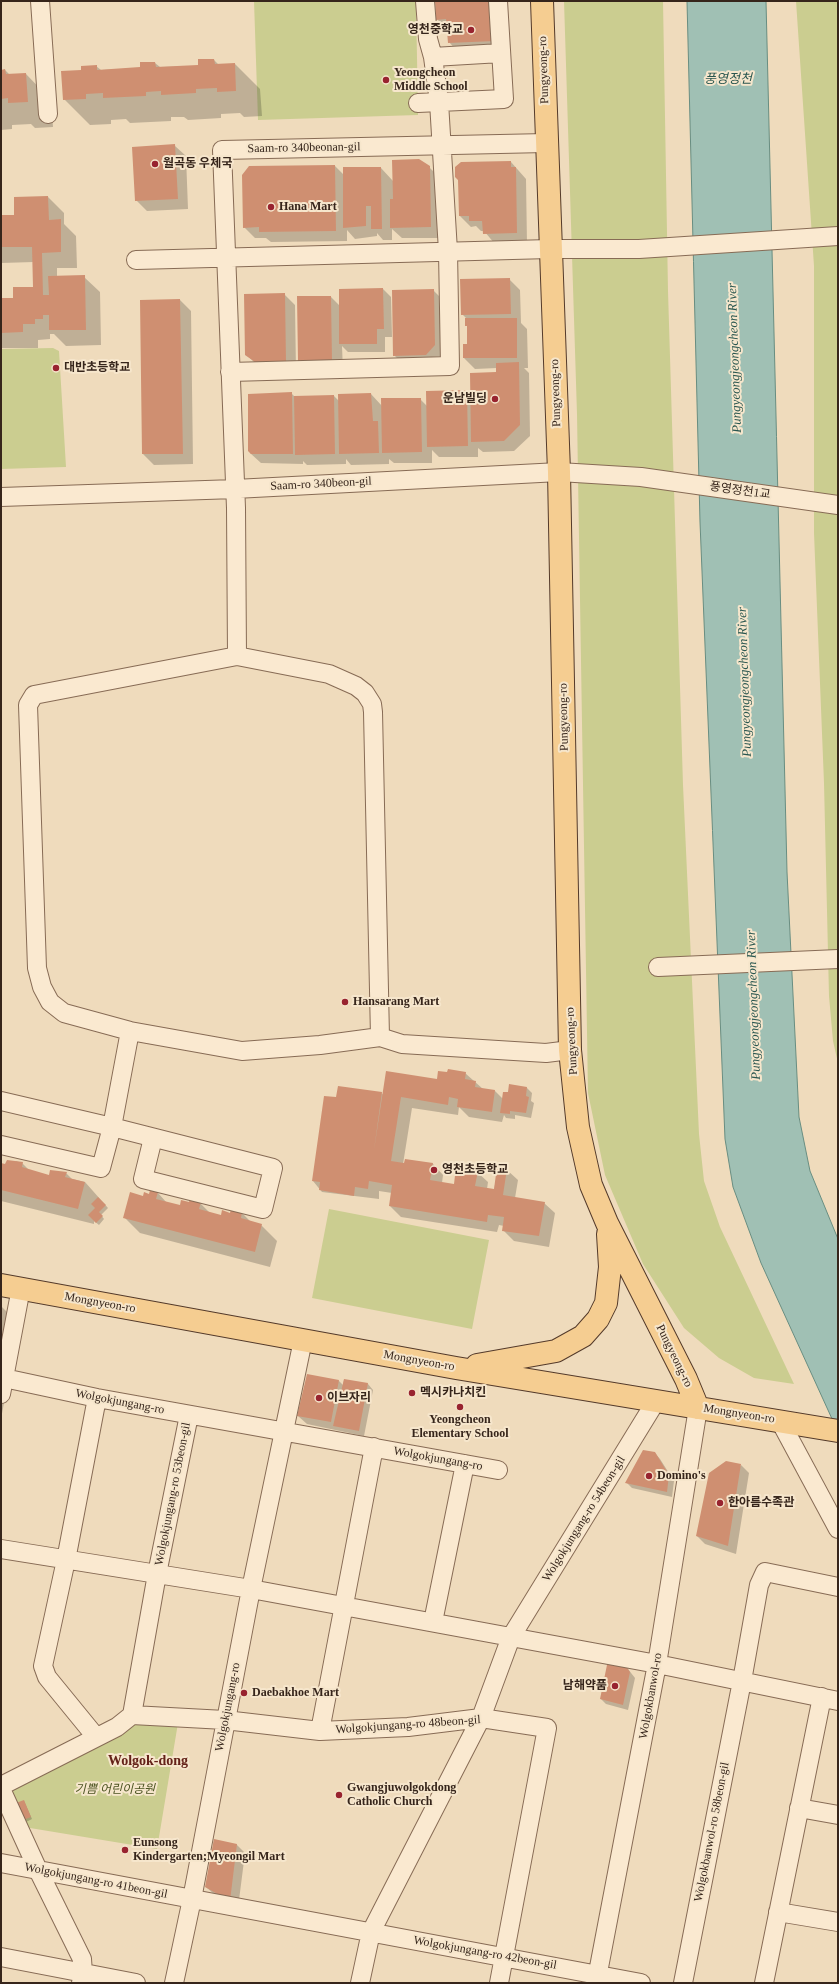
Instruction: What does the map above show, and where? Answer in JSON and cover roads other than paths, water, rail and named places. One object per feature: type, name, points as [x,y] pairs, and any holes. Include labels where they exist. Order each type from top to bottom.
[{"type":"main road","name":"Pungyeong-ro","points":[[542,1],[559,472],[570,1050],[578,1127],[591,1186],[607,1222],[686,1379],[698,1408]]},
{"type":"main road","points":[[456,1368],[529,1357],[556,1350],[583,1336],[598,1320],[606,1303],[610,1267],[607,1222]]},
{"type":"main road","name":"Mongnyeon-ro","points":[[11,1287],[456,1368],[838,1431]]},
{"type":"street","points":[[40,1],[48,114]]},
{"type":"street","points":[[230,372],[450,366],[448,251],[442,145],[439,102],[433,57],[428,39],[425,1]]},
{"type":"street","points":[[418,103],[504,99],[498,1]]},
{"type":"street","points":[[433,57],[501,53]]},
{"type":"street","name":"Saam-ro 340beonan-gil","points":[[237,656],[235,489],[222,150],[546,143]]},
{"type":"street","points":[[136,260],[448,251],[639,249],[838,236]]},
{"type":"street","name":"Saam-ro 340beon-gil","points":[[1,497],[235,489],[559,472],[641,477]]},
{"type":"street","name":"풍영정천1교","points":[[641,477],[838,505]]},
{"type":"street","points":[[380,1037],[374,731],[372,704],[365,693],[356,686],[329,674],[237,656],[34,695],[28,705],[37,968],[42,987],[50,1002],[64,1013],[130,1031],[242,1051],[320,1046],[380,1037],[402,1044],[546,1053],[570,1050]]},
{"type":"street","points":[[658,967],[838,959]]},
{"type":"street","points":[[1,1145],[101,1168],[112,1127],[130,1031]]},
{"type":"street","points":[[1,1101],[112,1127],[273,1168],[263,1209],[143,1179],[153,1138]]},
{"type":"street","points":[[2,1386],[11,1287]]},
{"type":"street","name":"Wolgokjungang-ro","points":[[174,1983],[192,1899],[251,1589],[303,1340]]},
{"type":"street","name":"Wolgokjungang-ro","points":[[2,1386],[97,1398],[498,1470]]},
{"type":"street","points":[[96,1737],[47,1677],[43,1666],[66,1560],[97,1398]]},
{"type":"street","name":"Wolgokjungang-ro 54beon-gil","points":[[481,1718],[511,1637],[656,1401]]},
{"type":"street","name":"Wolgokbanwol-ro","points":[[597,1978],[657,1664],[698,1408]]},
{"type":"street","name":"Wolgokjungang-ro 53beon-gil","points":[[157,1574],[189,1415]]},
{"type":"street","points":[[790,1423],[838,1529]]},
{"type":"street","points":[[320,1731],[374,1447]]},
{"type":"street","points":[[433,1622],[465,1464]]},
{"type":"street","name":"Wolgokjungang-ro 53beon-gil","points":[[1,1549],[251,1589]]},
{"type":"street","name":"Wolgokbanwol-ro 58beon-gil","points":[[683,1983],[742,1681],[759,1585],[765,1572],[838,1587]]},
{"type":"street","points":[[1,1786],[20,1778],[117,1727],[132,1715],[157,1574]]},
{"type":"street","points":[[251,1589],[657,1664],[830,1699],[799,1808],[764,1983]]},
{"type":"street","name":"Wolgokjungang-ro 48beon-gil","points":[[132,1715],[225,1720],[320,1731],[408,1727],[481,1718],[547,1728],[499,1983]]},
{"type":"street","points":[[360,1983],[371,1932],[481,1718]]},
{"type":"street","points":[[1,1789],[38,1870],[82,1959],[82,1978]]},
{"type":"street","points":[[799,1808],[838,1815]]},
{"type":"street","name":"Wolgokjungang-ro 41beon-gil","points":[[1,1863],[192,1899]]},
{"type":"street","name":"Wolgokjungang-ro 42beon-gil","points":[[192,1899],[505,1957],[597,1978]]},
{"type":"street","points":[[778,1912],[838,1922]]},
{"type":"street","points":[[1,1957],[82,1978],[136,1983]]},
{"type":"street","points":[[597,1978],[641,1983]]},
{"type":"water","points":[[687,1],[766,1],[787,872],[799,1117],[810,1171],[838,1239],[838,1432],[761,1263],[733,1187],[725,1139],[700,522]]},
{"type":"place","name":"영천중학교","points":[[471,30]]},
{"type":"place","name":"Yeongcheon Middle School","points":[[386,80]]},
{"type":"place","name":"월곡동 우체국","points":[[155,164]]},
{"type":"place","name":"Hana Mart","points":[[271,207]]},
{"type":"place","name":"대반초등학교","points":[[56,368]]},
{"type":"place","name":"운남빌딩","points":[[495,399]]},
{"type":"place","name":"Hansarang Mart","points":[[345,1002]]},
{"type":"place","name":"영천초등학교","points":[[434,1170]]},
{"type":"place","name":"멕시카나치킨","points":[[412,1393]]},
{"type":"place","name":"이브자리","points":[[319,1398]]},
{"type":"place","name":"Yeongcheon Elementary School","points":[[460,1407]]},
{"type":"place","name":"Domino's","points":[[649,1476]]},
{"type":"place","name":"한아름수족관","points":[[720,1503]]},
{"type":"place","name":"남해약품","points":[[615,1686]]},
{"type":"place","name":"Daebakhoe Mart","points":[[244,1693]]},
{"type":"place","name":"Gwangjuwolgokdong Catholic Church","points":[[339,1795]]},
{"type":"place","name":"Eunsong Kindergarten;Myeongil Mart","points":[[125,1850]]},
{"type":"district","name":"Wolgok-dong","points":[[148,1761]]},
{"type":"water label","name":"풍영정천","points":[[728,80]]},
{"type":"water label","name":"Pungyeongjeongcheon River","points":[[735,358]]},
{"type":"water label","name":"Pungyeongjeongcheon River","points":[[745,682]]},
{"type":"water label","name":"Pungyeongjeongcheon River","points":[[754,1005]]},
{"type":"park label","name":"기쁨 어린이공원","points":[[115,1790]]}]
